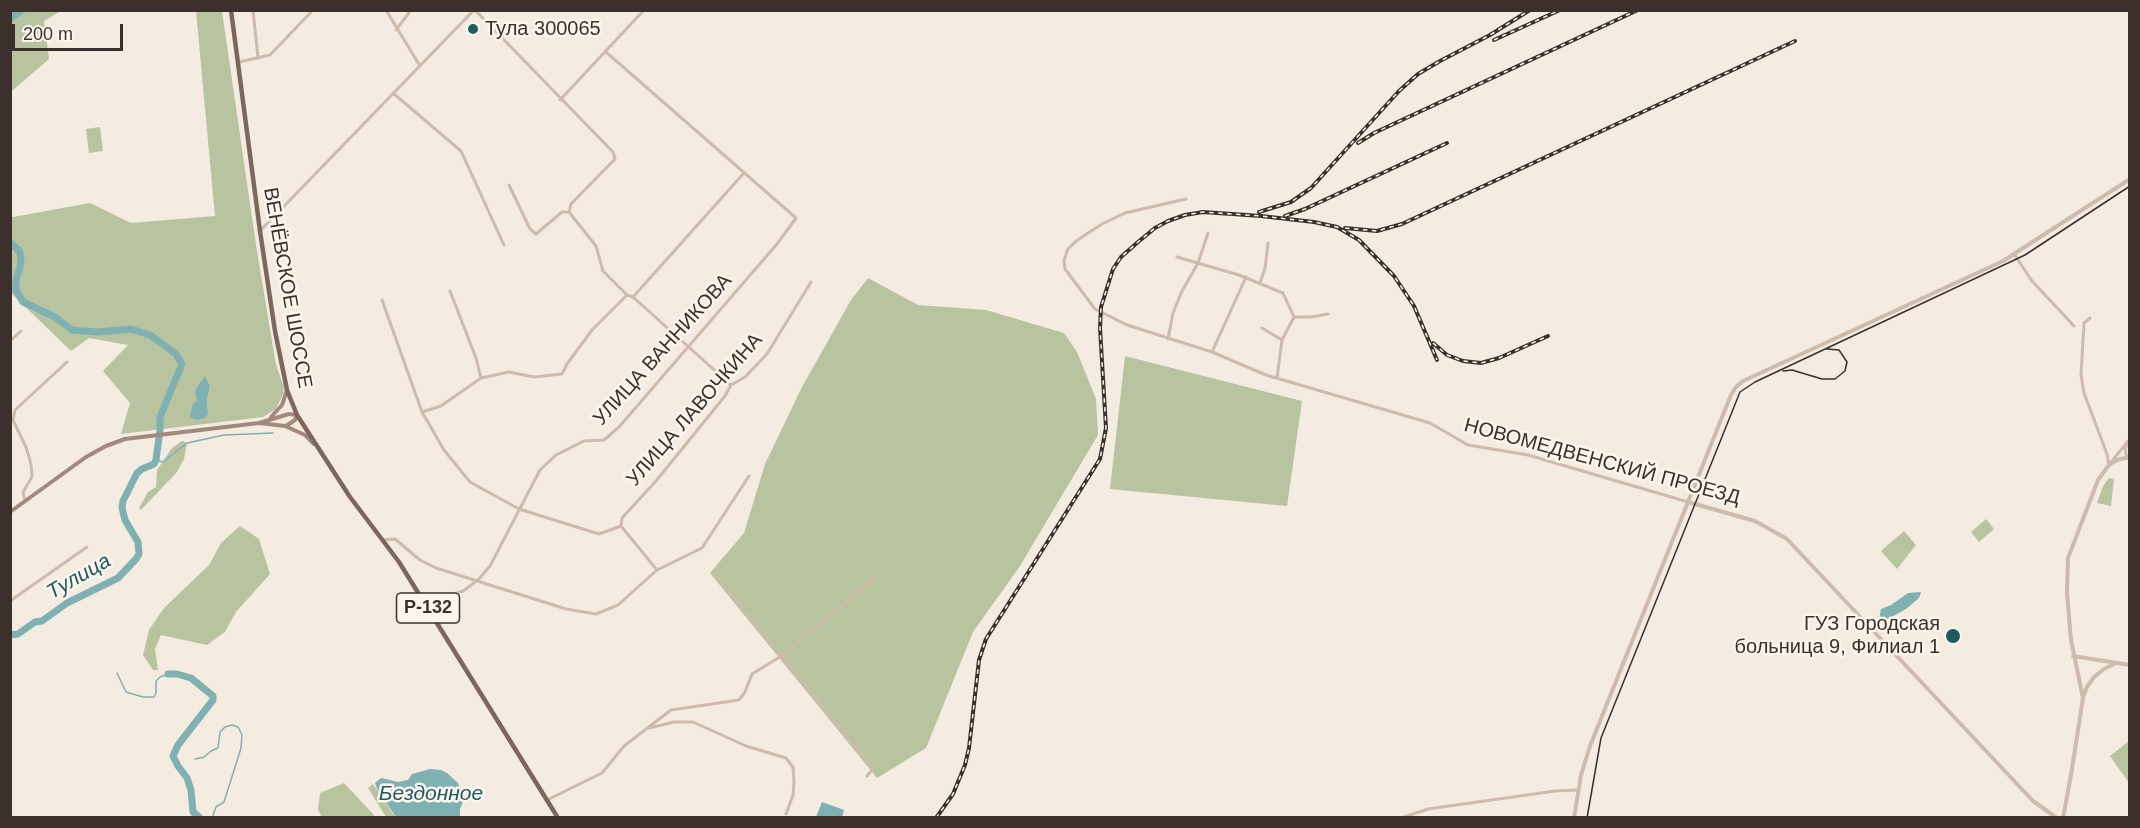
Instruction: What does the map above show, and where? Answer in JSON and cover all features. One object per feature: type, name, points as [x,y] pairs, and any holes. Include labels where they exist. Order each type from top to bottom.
[{"type":"main road","name":"ВЕНЁВСКОЕ ШОССЕ","points":[[231,10],[260,231],[287,390],[297,415],[355,504],[399,562],[558,818]]},
{"type":"main road","points":[[267,420],[282,405],[287,390]]},
{"type":"main road","points":[[259,423],[289,414],[297,415],[295,420],[285,426]]},
{"type":"main road","points":[[10,512],[97,450],[115,442],[144,436],[259,423],[285,426],[305,435],[317,447]]},
{"type":"street","points":[[253,10],[258,58]]},
{"type":"street","points":[[237,62],[270,55],[314,10]]},
{"type":"street","points":[[386,10],[396,30],[420,66]]},
{"type":"street","points":[[396,30],[411,10]]},
{"type":"street","points":[[260,231],[474,10],[613,152],[615,159],[571,204],[569,212]]},
{"type":"street","points":[[560,100],[644,10]]},
{"type":"street","points":[[606,52],[744,173],[633,297]]},
{"type":"street","points":[[393,93],[461,151],[504,245]]},
{"type":"street","name":"УЛИЦА ВАННИКОВА","points":[[478,580],[490,566],[540,470],[556,455],[584,441],[604,440],[619,427],[777,244],[796,218],[744,173]]},
{"type":"street","points":[[1574,818],[1583,765],[1590,746],[1731,395],[1739,384],[2014,254],[2130,178]]},
{"type":"street","points":[[509,185],[530,229],[536,234],[562,212],[569,212]]},
{"type":"street","points":[[1186,199],[1125,213],[1112,219],[1071,245],[1064,260],[1067,273],[1098,311],[1127,326],[1168,339],[1173,313],[1198,263],[1208,233]]},
{"type":"street","points":[[569,212],[596,246],[603,271],[627,295],[633,297],[731,385]]},
{"type":"street","points":[[1260,283],[1265,268],[1268,243]]},
{"type":"street","points":[[2014,254],[2028,276],[2074,326]]},
{"type":"street","points":[[1177,257],[1246,277],[1283,293],[1294,317]]},
{"type":"street","points":[[1212,352],[1246,277]]},
{"type":"street","name":"УЛИЦА ЛАВОЧКИНА","points":[[621,526],[622,518],[656,481],[725,396],[731,385],[745,377],[767,354],[811,282]]},
{"type":"street","points":[[450,291],[476,358],[481,378]]},
{"type":"street","points":[[422,412],[441,406],[481,378],[510,372],[534,377],[562,374],[592,330],[627,295]]},
{"type":"street","points":[[382,300],[422,412],[444,450],[470,482],[519,509],[599,534],[621,526],[657,570]]},
{"type":"street","points":[[1294,317],[1328,314]]},
{"type":"street","points":[[1277,378],[1282,340],[1294,317]]},
{"type":"street","points":[[2090,318],[2084,323],[2081,375],[2084,393],[2109,465]]},
{"type":"street","points":[[1263,328],[1282,340]]},
{"type":"street","points":[[10,341],[21,332]]},
{"type":"street","name":"НОВОМЕДВЕНСКИЙ ПРОЕЗД","points":[[1168,339],[1212,352],[1266,375],[1423,420],[1468,445],[1528,455],[1755,521],[1787,539],[2033,801],[2057,818]]},
{"type":"street","points":[[26,501],[23,492],[32,477],[31,464],[26,447],[13,420],[15,410],[67,362]]},
{"type":"street","points":[[2109,465],[2128,457],[2125,449],[2129,439]]},
{"type":"street","points":[[2083,698],[2073,656],[2067,593],[2068,558],[2098,480],[2129,439]]},
{"type":"street","points":[[383,540],[394,539],[420,560],[436,567],[566,609],[596,615],[618,605],[657,570],[702,548],[749,476]]},
{"type":"street","points":[[10,601],[87,547]]},
{"type":"street","points":[[713,574],[873,769],[867,776]]},
{"type":"street","points":[[547,800],[602,773],[624,746],[671,710],[740,700],[752,674],[781,656],[876,577]]},
{"type":"street","points":[[422,600],[463,591],[478,580]]},
{"type":"street","points":[[2073,656],[2130,665]]},
{"type":"street","points":[[2063,818],[2083,698],[2094,677],[2116,663]]},
{"type":"street","points":[[647,728],[674,722],[693,722],[746,746],[786,758],[791,762],[794,770],[793,795],[786,814]]},
{"type":"street","points":[[1401,818],[1428,809],[1555,791],[1578,790]]},
{"type":"green space","points":[[10,11],[61,11],[44,21],[49,59],[13,90],[11,90]]},
{"type":"green space","points":[[196,11],[222,11],[256,245],[276,365],[284,387],[283,394],[276,409],[263,417],[121,434],[130,403],[103,371],[128,345],[89,338],[71,351],[11,293],[10,216],[90,203],[131,223],[215,216]],"holes":[[[205,377],[210,386],[207,400],[208,414],[193,404],[197,401],[199,386]]]},
{"type":"green space","points":[[100,127],[103,151],[89,153],[86,129]]},
{"type":"green space","points":[[868,278],[918,305],[986,310],[1064,333],[1077,352],[1096,399],[1098,435],[1020,566],[973,632],[926,748],[877,778],[710,573],[744,533],[765,464],[802,387],[851,300]]},
{"type":"green space","points":[[1125,356],[1302,401],[1287,506],[1110,489]]},
{"type":"green space","points":[[182,441],[187,443],[184,459],[177,472],[141,510],[139,508],[148,492],[156,487],[157,470],[172,448]]},
{"type":"green space","points":[[2109,478],[2114,479],[2111,506],[2097,503],[2103,486]]},
{"type":"green space","points":[[1986,519],[1994,529],[1979,542],[1971,532]]},
{"type":"green space","points":[[240,526],[259,539],[270,574],[236,612],[225,632],[207,645],[161,635],[155,649],[158,670],[153,670],[143,655],[149,630],[164,608],[209,565],[221,543]]},
{"type":"green space","points":[[1904,531],[1916,545],[1897,569],[1881,551]]},
{"type":"green space","points":[[2129,741],[2129,783],[2110,756]]},
{"type":"green space","points":[[344,783],[375,817],[322,817],[318,810],[320,793]]},
{"type":"green space","points":[[373,784],[396,817],[386,817],[368,788]]},
{"type":"water","points":[[205,376],[210,386],[207,400],[208,414],[205,418],[197,420],[190,417],[193,403],[197,401],[195,390]]},
{"type":"water","points":[[1921,592],[1919,598],[1906,609],[1884,621],[1879,620],[1881,609],[1908,593]]},
{"type":"water","name":"Бездонное","points":[[430,769],[447,773],[458,783],[464,799],[460,817],[396,817],[375,783],[381,778],[398,782],[408,780],[412,774]]},
{"type":"water","points":[[822,802],[844,810],[842,817],[816,817]]},
{"type":"waterway","name":"Тулица","points":[[10,19],[22,10]]},
{"type":"waterway","name":"Тулица","points":[[10,242],[20,252],[21,264],[16,280],[16,290],[23,302],[55,317],[72,330],[99,332],[131,329],[150,335],[176,354],[182,364],[160,417],[156,460],[154,464],[137,473],[123,501],[125,520],[138,542],[139,554],[136,559],[118,578],[67,603],[42,621],[35,622],[18,634],[10,635]]},
{"type":"waterway","points":[[156,460],[163,462],[187,443],[224,435],[273,433]]},
{"type":"waterway","points":[[117,673],[126,692],[143,697],[154,697],[156,681],[168,674]]},
{"type":"waterway","points":[[168,674],[191,678],[213,696],[213,700],[178,745],[173,756],[187,778],[191,790],[193,812],[200,818]]},
{"type":"waterway","points":[[195,759],[204,757],[218,748],[220,732],[225,727],[232,725],[238,727],[242,735],[241,748],[224,802],[216,807],[212,818]]},
{"type":"tram line","points":[[1587,818],[1601,738],[1740,392],[1755,382],[2025,255],[2130,186]]},
{"type":"tram line","points":[[1783,371],[1792,370],[1822,379],[1835,379],[1845,371],[1847,362],[1839,350],[1827,349]]},
{"type":"railway","points":[[1259,212],[1291,202],[1311,188],[1399,91],[1418,74],[1490,35],[1530,10]]},
{"type":"railway","points":[[1494,40],[1560,10]]},
{"type":"railway","points":[[1358,143],[1374,133],[1638,10]]},
{"type":"railway","points":[[1345,228],[1377,231],[1402,224],[1795,41]]},
{"type":"railway","points":[[1285,216],[1305,209],[1447,143]]},
{"type":"railway","points":[[936,818],[953,794],[965,765],[979,660],[986,639],[1100,459],[1106,428],[1100,328],[1101,307],[1113,269],[1121,257],[1155,228],[1185,215],[1203,212],[1261,216],[1337,227],[1359,240],[1394,276],[1414,306],[1437,360]]},
{"type":"railway","points":[[1433,343],[1447,355],[1463,361],[1481,363],[1499,358],[1548,336]]},
{"type":"place","name":"Тула 300065","points":[[473,29]]},
{"type":"place","name":"ГУЗ Городская больница 9, Филиал 1","points":[[1953,636]]}]
